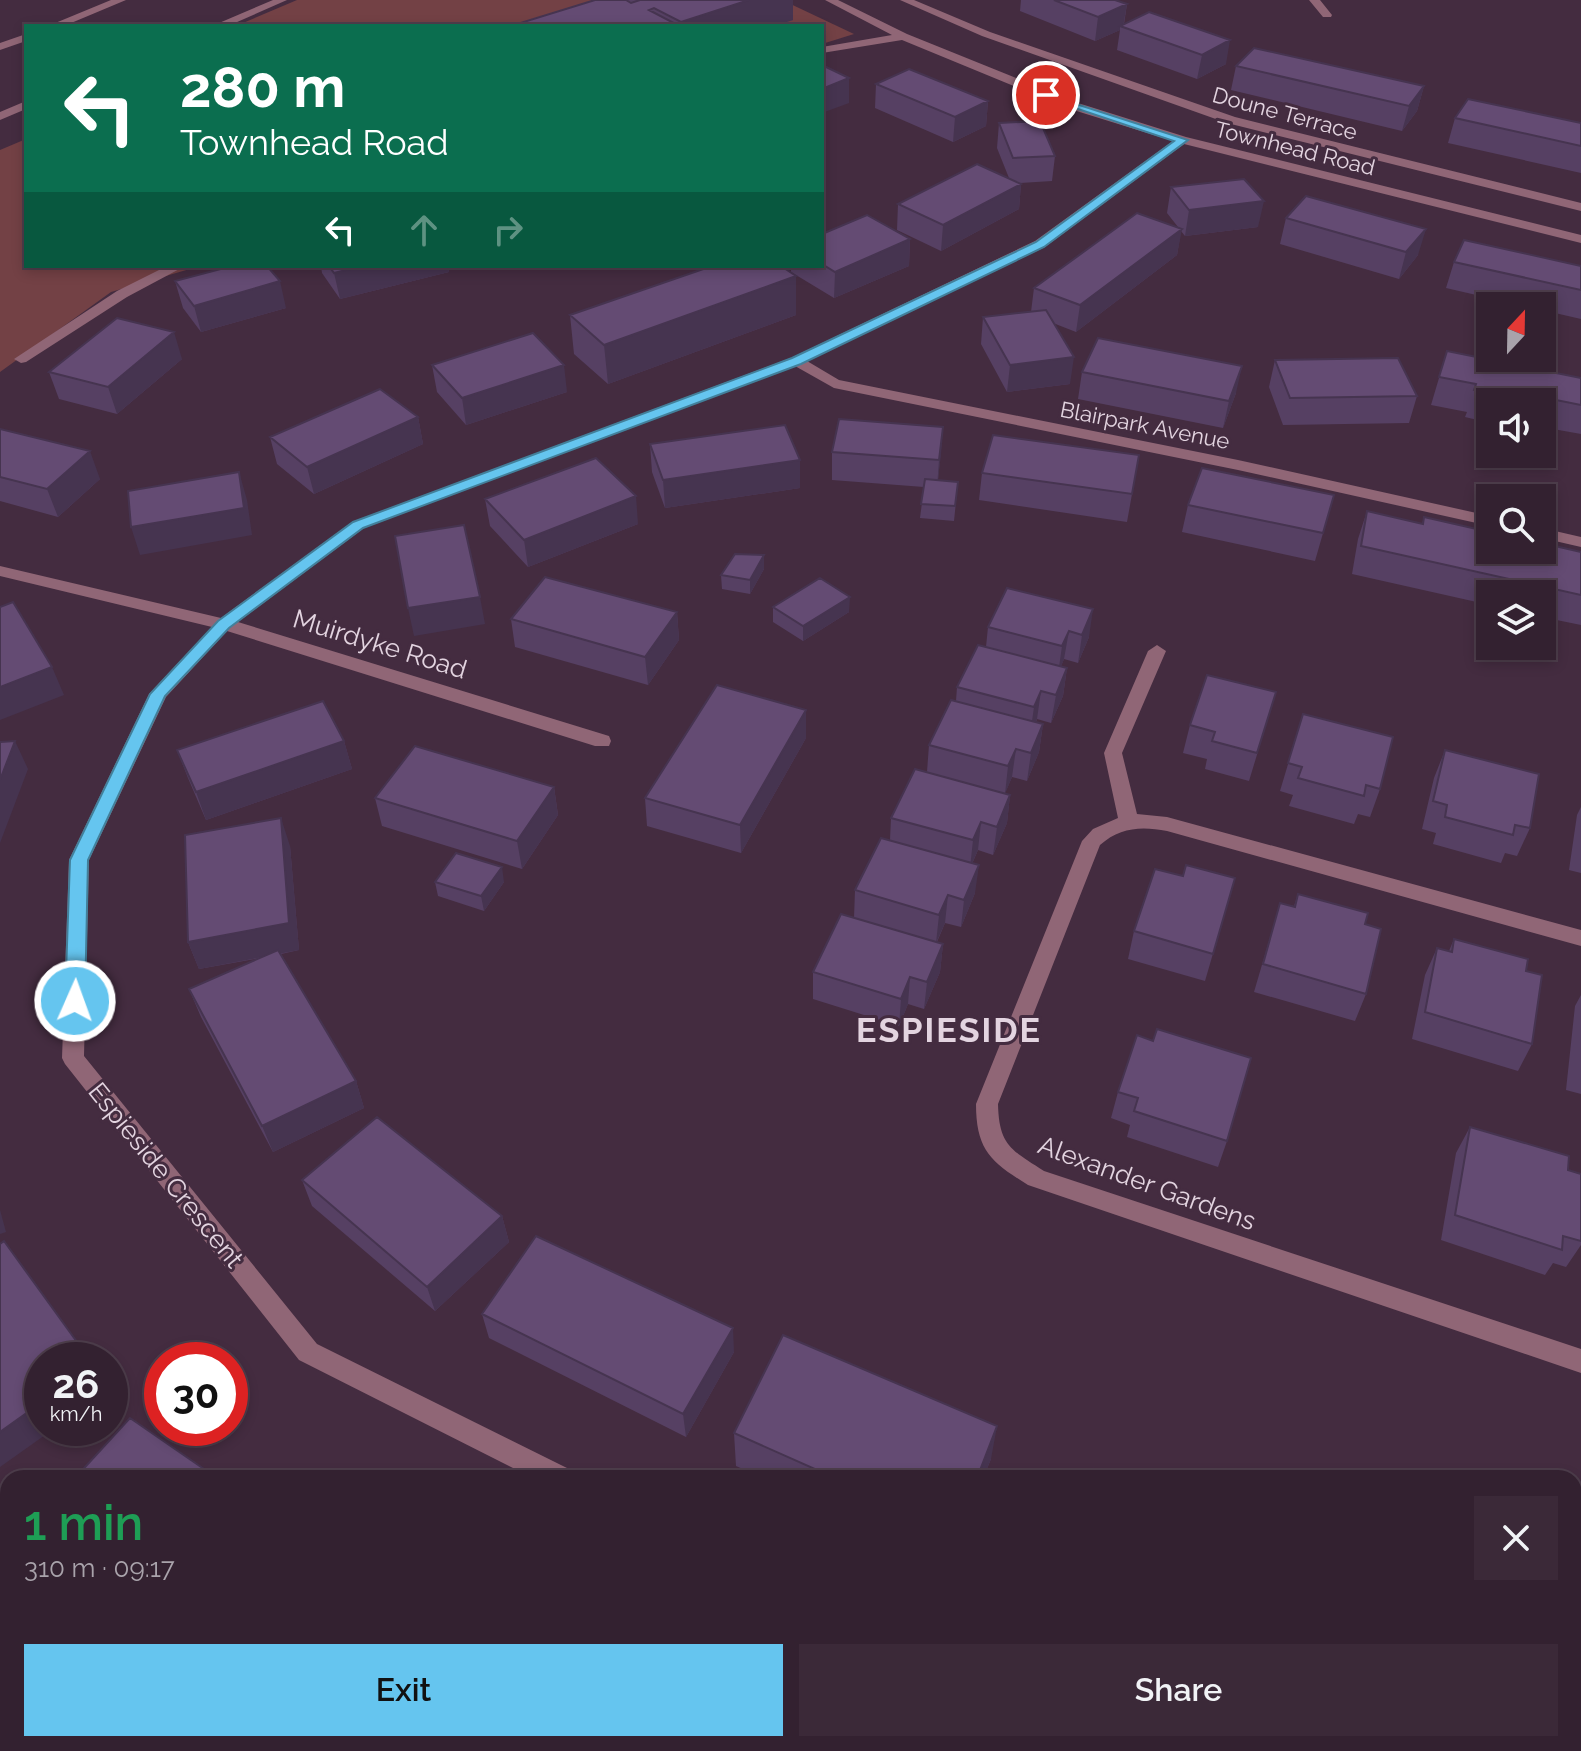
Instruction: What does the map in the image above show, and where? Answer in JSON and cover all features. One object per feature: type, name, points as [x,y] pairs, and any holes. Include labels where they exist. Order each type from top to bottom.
[{"type":"street","points":[[59,24],[121,0]]},
{"type":"street","points":[[223,24],[282,0]]},
{"type":"street","name":"Townhead Road","points":[[830,0],[903,36],[954,49],[1074,106],[1182,140],[1581,239]]},
{"type":"street","name":"Doune Terrace","points":[[905,0],[979,37],[1231,120],[1581,207]]},
{"type":"street","points":[[1314,0],[1327,15]]},
{"type":"street","points":[[824,50],[903,36]]},
{"type":"street","points":[[0,47],[24,38]]},
{"type":"street","points":[[0,116],[24,106]]},
{"type":"street","name":"Espieside Crescent","points":[[544,1470],[308,1352],[73,1058],[79,860],[158,694],[224,624],[358,525],[796,361],[1040,244],[1182,140]]},
{"type":"street","points":[[21,359],[122,294],[174,268]]},
{"type":"street","name":"Blairpark Avenue","points":[[796,361],[834,384],[1238,465],[1476,518]]},
{"type":"street","points":[[1556,536],[1581,542]]},
{"type":"street","name":"Muirdyke Road","points":[[0,571],[224,624],[602,741]]},
{"type":"street","points":[[1129,822],[1113,753],[1157,651]]},
{"type":"street","name":"Alexander Gardens","points":[[1581,938],[1148,819],[1129,822],[1100,832],[1092,841],[987,1104],[986,1134],[1003,1157],[1036,1178],[1581,1361]]},
{"type":"shaded area","points":[[297,0],[782,0],[854,34],[824,43],[824,24],[241,24]]},
{"type":"shaded area","points":[[24,140],[24,268],[193,268],[111,292],[0,372],[0,150]]},
{"type":"building","points":[[595,0],[626,0],[631,3],[640,0],[749,0],[681,22],[654,8],[649,10],[672,22],[666,24],[517,24]]},
{"type":"building","points":[[1054,0],[1115,0],[1127,4],[1098,17]]},
{"type":"building","points":[[1149,12],[1230,40],[1202,55],[1120,26]]},
{"type":"building","points":[[1254,48],[1424,86],[1409,106],[1236,66]]},
{"type":"building","points":[[824,66],[849,78],[824,88]]},
{"type":"building","points":[[909,69],[988,101],[955,117],[876,84]]},
{"type":"building","points":[[1468,99],[1581,123],[1581,146],[1455,118]]},
{"type":"building","points":[[1040,121],[1055,156],[1013,158],[999,123]]},
{"type":"building","points":[[977,164],[1021,184],[943,225],[898,204]]},
{"type":"building","points":[[1244,179],[1264,201],[1189,210],[1171,187]]},
{"type":"building","points":[[1306,196],[1426,229],[1406,252],[1286,218]]},
{"type":"building","points":[[1137,213],[1182,229],[1080,305],[1034,288]]},
{"type":"building","points":[[867,215],[910,239],[835,272],[824,265],[824,233]]},
{"type":"building","points":[[1464,240],[1581,266],[1581,290],[1454,262]]},
{"type":"building","points":[[224,268],[269,268],[280,281],[194,306],[175,281]]},
{"type":"building","points":[[330,268],[354,268],[334,273]]},
{"type":"building","points":[[706,268],[784,268],[796,276],[604,345],[570,315]]},
{"type":"building","points":[[1046,310],[1074,357],[1010,365],[983,317]]},
{"type":"building","points":[[117,318],[174,332],[108,387],[49,372]]},
{"type":"building","points":[[533,333],[564,365],[462,398],[432,365]]},
{"type":"building","points":[[1098,338],[1242,366],[1229,401],[1082,372]]},
{"type":"building","points":[[1447,351],[1476,357],[1476,372],[1551,372],[1581,378],[1581,405],[1556,400],[1556,388],[1476,388],[1476,390],[1474,390],[1476,384],[1439,377]]},
{"type":"building","points":[[1398,358],[1417,396],[1290,398],[1275,360]]},
{"type":"building","points":[[380,389],[418,417],[307,467],[270,437]]},
{"type":"building","points":[[839,419],[943,427],[939,460],[832,452]]},
{"type":"building","points":[[785,425],[800,460],[663,480],[650,444]]},
{"type":"building","points":[[0,429],[90,451],[47,489],[0,477]]},
{"type":"building","points":[[993,435],[1139,455],[1132,494],[982,473]]},
{"type":"building","points":[[596,458],[636,496],[524,540],[485,499]]},
{"type":"building","points":[[1202,468],[1334,495],[1323,533],[1188,505]]},
{"type":"building","points":[[239,472],[244,508],[131,527],[128,491]]},
{"type":"building","points":[[925,479],[958,482],[955,506],[921,504]]},
{"type":"building","points":[[1367,511],[1423,524],[1424,517],[1476,529],[1476,564],[1556,564],[1556,546],[1581,552],[1581,595],[1556,589],[1556,580],[1514,580],[1361,546]]},
{"type":"building","points":[[464,525],[480,597],[408,608],[395,536]]},
{"type":"building","points":[[735,554],[764,555],[750,580],[721,575]]},
{"type":"building","points":[[545,577],[677,612],[645,657],[511,619]]},
{"type":"building","points":[[820,578],[850,597],[803,626],[773,607]]},
{"type":"building","points":[[1007,588],[1093,609],[1082,635],[1069,631],[1062,646],[988,627]]},
{"type":"building","points":[[13,602],[52,667],[0,687],[0,607]]},
{"type":"building","points":[[978,645],[1067,668],[1056,695],[1041,691],[1034,707],[957,687]]},
{"type":"building","points":[[1207,675],[1276,692],[1257,753],[1212,741],[1215,732],[1190,725]]},
{"type":"building","points":[[717,685],[806,710],[740,825],[645,798]]},
{"type":"building","points":[[951,700],[1043,724],[1031,753],[1016,749],[1008,766],[929,745]]},
{"type":"building","points":[[323,701],[344,741],[196,792],[177,750]]},
{"type":"building","points":[[1303,714],[1393,737],[1380,789],[1366,785],[1364,796],[1298,778],[1302,767],[1288,763]]},
{"type":"building","points":[[15,741],[0,780],[0,742]]},
{"type":"building","points":[[415,746],[554,787],[517,841],[375,798]]},
{"type":"building","points":[[1445,750],[1539,774],[1530,828],[1515,825],[1513,835],[1445,817],[1447,805],[1433,801]]},
{"type":"building","points":[[915,769],[1010,795],[997,827],[981,822],[973,840],[891,818]]},
{"type":"building","points":[[281,818],[289,923],[188,942],[185,835]]},
{"type":"building","points":[[881,838],[979,865],[964,900],[948,895],[939,915],[855,890]]},
{"type":"building","points":[[456,853],[502,867],[481,896],[435,882]]},
{"type":"building","points":[[1186,865],[1235,878],[1213,954],[1134,931],[1155,869],[1183,876]]},
{"type":"building","points":[[1298,894],[1368,913],[1365,924],[1381,929],[1366,994],[1263,964],[1280,903],[1295,907]]},
{"type":"building","points":[[841,914],[943,944],[927,982],[910,977],[901,999],[813,972]]},
{"type":"building","points":[[1454,939],[1528,959],[1526,971],[1542,975],[1532,1044],[1425,1012],[1437,948],[1452,952]]},
{"type":"building","points":[[278,950],[356,1081],[262,1126],[189,989]]},
{"type":"building","points":[[1157,1029],[1251,1058],[1227,1141],[1134,1111],[1138,1098],[1118,1092],[1137,1035],[1153,1041]]},
{"type":"building","points":[[377,1117],[502,1216],[427,1287],[302,1180]]},
{"type":"building","points":[[1470,1127],[1569,1156],[1568,1170],[1581,1174],[1581,1241],[1563,1236],[1562,1250],[1455,1215]]},
{"type":"building","points":[[536,1236],[733,1328],[683,1414],[482,1314]]},
{"type":"building","points":[[4,1241],[77,1342],[24,1342],[24,1415],[0,1432],[0,1244]]},
{"type":"building","points":[[783,1335],[997,1426],[980,1470],[817,1470],[734,1433]]},
{"type":"building","points":[[130,1418],[144,1428],[144,1446],[171,1446],[205,1470],[82,1470],[104,1446],[128,1446]]},
{"type":"district","name":"ESPIESIDE","points":[[949,1030]]},
{"type":"route","points":[[75,1001],[79,860],[158,694],[224,624],[358,525],[796,361],[1040,244],[1182,140],[1046,95]]}]
